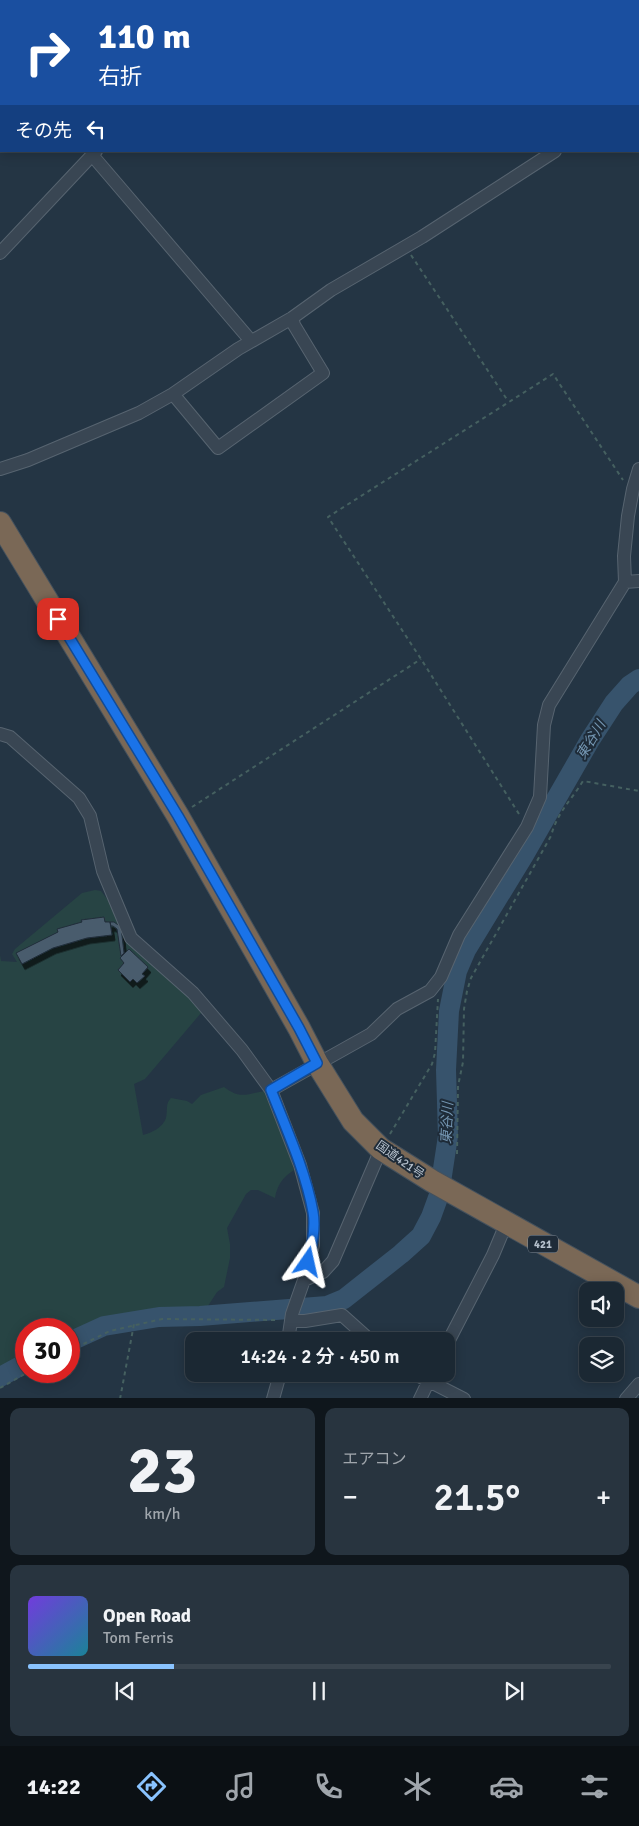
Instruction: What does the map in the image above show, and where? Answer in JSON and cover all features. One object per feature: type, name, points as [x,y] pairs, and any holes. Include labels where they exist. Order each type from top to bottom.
[{"type":"highway","name":"国道421号","points":[[0,523],[178,816],[317,1063],[353,1121],[381,1149],[440,1186],[639,1297]]},
{"type":"street","points":[[0,469],[140,413],[173,394],[251,341],[292,318],[331,290],[406,246],[553,152]]},
{"type":"street","points":[[0,253],[94,153],[251,341]]},
{"type":"street","points":[[173,394],[218,448],[323,373],[294,325],[292,318]]},
{"type":"street","points":[[271,1090],[371,1034],[397,1009],[430,991],[441,977],[459,935],[527,827],[540,797],[544,726],[549,705],[625,582],[624,556],[632,489],[639,469]]},
{"type":"street","points":[[625,582],[639,581]]},
{"type":"street","points":[[0,734],[10,737],[79,798],[90,816],[103,871],[131,938],[192,993],[242,1050],[271,1090],[300,1165],[314,1213],[313,1245],[304,1280],[296,1300],[290,1332]]},
{"type":"street","points":[[304,1280],[323,1272],[333,1262],[381,1149]]},
{"type":"street","points":[[453,1332],[493,1254],[506,1224]]},
{"type":"street","points":[[292,1317],[305,1321],[342,1315],[361,1332]]},
{"type":"street","points":[[273,1398],[278,1382]]},
{"type":"street","points":[[420,1398],[428,1382]]},
{"type":"street","points":[[437,1382],[464,1398]]},
{"type":"street","points":[[626,1398],[639,1384]]},
{"type":"path","points":[[406,246],[508,402]]},
{"type":"path","points":[[515,808],[328,517],[553,374],[626,486],[632,489]]},
{"type":"path","points":[[178,816],[421,659]]},
{"type":"path","points":[[457,1154],[458,1086],[463,1062],[464,1009],[471,978],[551,836],[556,820],[583,781],[639,791]]},
{"type":"path","points":[[381,1149],[432,1064],[435,1053],[436,1019],[441,977]]},
{"type":"path","points":[[80,1346],[110,1331],[162,1319],[292,1317]]},
{"type":"path","points":[[120,1398],[134,1324]]},
{"type":"path","points":[[0,1388],[15,1380]]},
{"type":"green space","points":[[95,890],[101,891],[120,916],[201,1008],[201,1013],[145,1079],[134,1084],[143,1135],[160,1127],[166,1118],[167,1105],[171,1098],[187,1101],[192,1104],[201,1095],[224,1087],[241,1095],[268,1091],[284,1133],[294,1170],[281,1182],[275,1198],[258,1190],[251,1190],[246,1194],[227,1228],[230,1258],[224,1287],[217,1292],[206,1309],[153,1314],[118,1320],[80,1334],[80,1318],[15,1318],[15,1372],[0,1381],[0,955],[1,961],[17,962],[12,954],[15,949],[82,893]]},
{"type":"building","points":[[104,917],[105,922],[110,922],[112,935],[87,938],[53,948],[22,964],[16,953],[58,932],[57,929],[82,922],[81,920]]},
{"type":"building","points":[[110,922],[114,922],[121,927],[124,953],[121,956],[117,929],[111,926]]},
{"type":"building","points":[[129,949],[148,967],[142,974],[145,976],[137,983],[133,979],[130,982],[118,970],[124,963],[120,958]]},
{"type":"waterway","name":"東谷川","points":[[80,1337],[104,1326],[159,1317],[200,1316],[327,1306],[344,1299],[421,1236],[431,1217],[439,1195],[448,1136],[446,1070],[449,1011],[457,971],[466,950],[524,855],[590,740],[614,703],[630,685],[639,679]]},
{"type":"waterway","name":"東谷川","points":[[0,1377],[15,1369]]},
{"type":"route","points":[[58,619],[178,816],[317,1063],[271,1090],[300,1165],[314,1213],[313,1245],[308,1262]]}]
